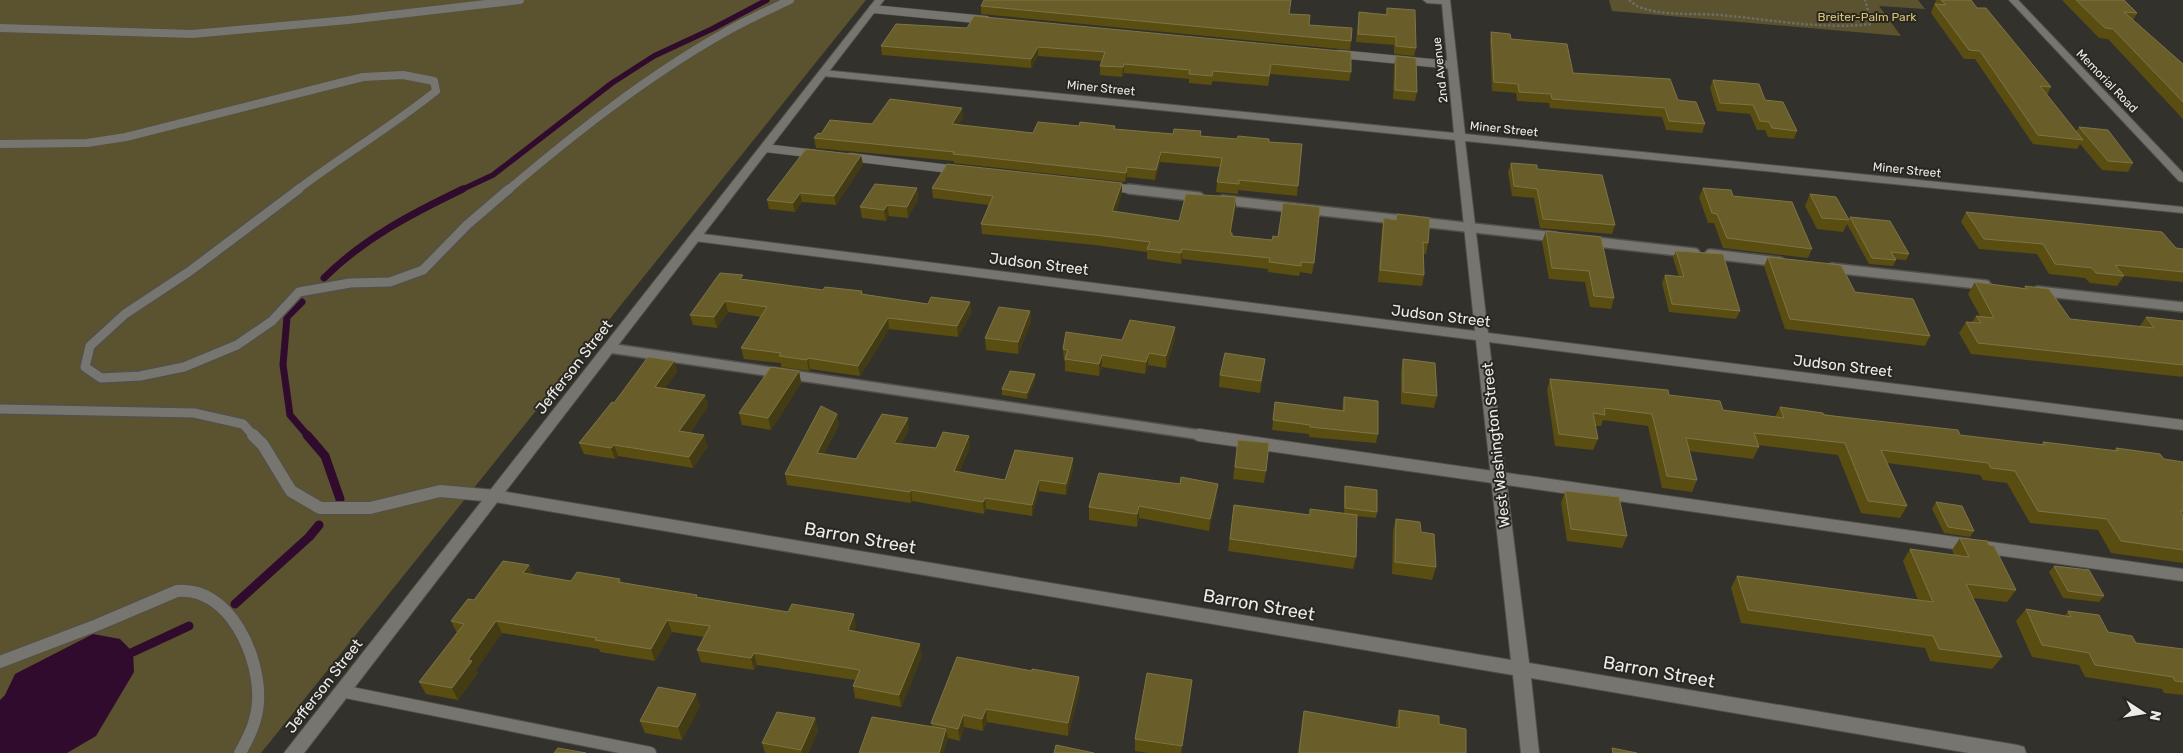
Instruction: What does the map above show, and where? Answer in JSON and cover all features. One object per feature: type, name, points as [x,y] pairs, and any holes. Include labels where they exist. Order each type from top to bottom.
[{"type":"street","points":[[1428,0],[1446,1]]},
{"type":"street","name":"Memorial Road","points":[[2012,0],[2183,179]]},
{"type":"street","name":"2nd Avenue","points":[[1446,1],[1459,137]]},
{"type":"street","name":"Jefferson Street","points":[[293,753],[495,496],[876,4]]},
{"type":"street","name":"Miner Street","points":[[823,73],[2183,210]]},
{"type":"street","name":"West Washington Street","points":[[1459,137],[1484,338],[1530,753]]},
{"type":"street","name":"Judson Street","points":[[696,237],[2183,425]]},
{"type":"street","name":"Barron Street","points":[[495,496],[2017,753]]},
{"type":"lane","points":[[0,28],[192,34],[348,20],[520,0]]},
{"type":"lane","points":[[0,144],[87,143],[126,137],[352,79],[388,74],[414,75],[434,81],[436,90],[411,111],[336,161],[190,271],[125,314],[90,346],[85,367],[101,378],[140,376],[184,367],[236,345],[272,321],[299,292],[350,283],[390,282],[423,270],[467,225],[562,144],[672,64],[723,33],[790,0]]},
{"type":"lane","points":[[876,4],[991,20]]},
{"type":"lane","points":[[1334,54],[1452,65]]},
{"type":"lane","points":[[765,148],[824,154]]},
{"type":"lane","points":[[844,157],[964,170]]},
{"type":"lane","points":[[1102,186],[1569,238]]},
{"type":"lane","points":[[1579,240],[1787,263]]},
{"type":"lane","points":[[1826,267],[1995,286]]},
{"type":"lane","points":[[2025,289],[2183,307]]},
{"type":"lane","points":[[609,348],[1500,479],[2183,575]]},
{"type":"lane","points":[[0,408],[194,413],[243,424],[263,445],[292,491],[320,508],[370,508],[440,491],[495,496]]},
{"type":"lane","points":[[0,662],[104,622],[177,591],[186,589],[200,592],[217,603],[230,618],[248,647],[255,669],[258,701],[256,715],[247,742],[240,753]]},
{"type":"lane","points":[[341,690],[650,753]]},
{"type":"path","points":[[1629,0],[1641,8],[1665,12],[1719,15],[1774,22],[1856,26],[1872,24],[1865,0]]},
{"type":"green space","points":[[0,0],[866,0],[261,753],[0,753]]},
{"type":"green space","name":"Breiter-Palm Park","points":[[1609,0],[1918,0],[1925,9],[1879,6],[1901,36],[1612,11]]},
{"type":"shaded area","points":[[93,634],[120,639],[133,652],[134,672],[96,736],[67,753],[0,753],[0,700],[5,695],[15,674]]},
{"type":"building","points":[[984,0],[1291,0],[1289,14],[1310,15],[1309,25],[1352,28],[1351,41],[981,6]]},
{"type":"building","points":[[1941,0],[1971,0],[1977,8],[1986,8],[2051,87],[2040,86],[2083,140],[2038,135],[1980,51],[1969,50],[1935,4],[1946,5]]},
{"type":"building","points":[[2076,0],[2124,0],[2137,13],[2124,12],[2183,64],[2183,102],[2113,29],[2105,28]]},
{"type":"building","points":[[1387,8],[1415,10],[1416,48],[1396,46],[1396,37],[1358,34],[1359,12],[1387,15]]},
{"type":"building","points":[[974,16],[1351,52],[1351,72],[1271,64],[1269,76],[1213,71],[1212,76],[1189,74],[1190,70],[1124,64],[1123,67],[1100,66],[1105,52],[1038,47],[1031,59],[881,46],[896,24],[967,28]]},
{"type":"building","points":[[1491,32],[1510,34],[1511,39],[1567,44],[1573,73],[1670,79],[1678,100],[1696,102],[1705,124],[1669,121],[1665,108],[1552,99],[1551,94],[1519,92],[1518,84],[1494,82]]},
{"type":"building","points":[[1396,56],[1416,58],[1417,92],[1395,90]]},
{"type":"building","points":[[1713,80],[1759,84],[1765,100],[1783,102],[1797,131],[1772,128],[1769,122],[1760,121],[1753,105],[1720,103]]},
{"type":"building","points":[[890,99],[962,108],[952,124],[1033,133],[1038,122],[1079,126],[1080,122],[1115,126],[1114,129],[1173,134],[1174,129],[1201,131],[1200,136],[1237,139],[1238,136],[1269,139],[1269,142],[1302,144],[1298,186],[1239,180],[1239,184],[1217,182],[1222,158],[1161,152],[1156,170],[1127,167],[1126,173],[953,154],[954,152],[814,138],[818,133],[821,134],[830,120],[872,124]]},
{"type":"building","points":[[2079,127],[2108,130],[2133,163],[2108,161]]},
{"type":"building","points":[[806,149],[861,155],[834,196],[800,193],[793,203],[767,200]]},
{"type":"building","points":[[1511,163],[1537,165],[1537,169],[1602,175],[1615,225],[1543,219],[1537,189],[1514,186]]},
{"type":"building","points":[[947,164],[1122,183],[1112,211],[1179,221],[1186,194],[1236,197],[1230,233],[1232,233],[1232,236],[1272,240],[1273,236],[1278,237],[1283,203],[1320,207],[1314,263],[1301,262],[1301,266],[1269,262],[1270,258],[1182,249],[1181,253],[1147,249],[1150,242],[981,224],[993,196],[932,188]]},
{"type":"building","points":[[875,184],[917,188],[907,207],[887,205],[884,210],[860,207]]},
{"type":"building","points":[[1703,188],[1731,190],[1733,196],[1792,202],[1812,249],[1727,238],[1717,214],[1712,213]]},
{"type":"building","points":[[1810,194],[1836,197],[1849,220],[1822,218]]},
{"type":"building","points":[[1966,212],[2162,232],[2176,248],[2183,249],[2183,272],[2115,265],[2124,276],[2096,273],[2092,268],[2055,264],[2043,244],[1984,239]]},
{"type":"building","points":[[1397,214],[1430,218],[1428,243],[1423,242],[1424,275],[1380,270],[1384,218],[1396,220]]},
{"type":"building","points":[[1850,217],[1890,221],[1909,254],[1891,252],[1896,260],[1872,258]]},
{"type":"building","points":[[1546,231],[1601,237],[1614,298],[1594,296],[1589,271],[1552,268]]},
{"type":"building","points":[[1676,251],[1723,254],[1740,311],[1672,304],[1665,275],[1684,277]]},
{"type":"building","points":[[1768,257],[1841,265],[1855,292],[1913,299],[1930,336],[1790,319]]},
{"type":"building","points":[[720,273],[743,275],[740,279],[823,290],[825,287],[862,291],[861,294],[928,304],[931,297],[970,302],[957,326],[888,318],[858,366],[808,358],[807,360],[779,356],[781,353],[741,348],[767,307],[725,301],[714,317],[690,315]]},
{"type":"building","points":[[1975,282],[2027,289],[2025,286],[2049,289],[2070,319],[2154,328],[2146,317],[2183,321],[2183,365],[1978,343],[1966,322],[1981,323],[1976,316],[1994,318]]},
{"type":"building","points":[[999,307],[1030,311],[1018,342],[985,338]]},
{"type":"building","points":[[1130,320],[1175,327],[1166,356],[1149,353],[1146,362],[1102,355],[1099,364],[1065,359],[1068,350],[1063,349],[1066,332],[1122,340]]},
{"type":"building","points":[[1225,353],[1265,359],[1261,381],[1220,375]]},
{"type":"building","points":[[648,357],[674,361],[655,387],[705,395],[679,431],[704,435],[689,457],[614,445],[611,448],[579,443],[612,402],[614,403]]},
{"type":"building","points":[[1403,359],[1435,363],[1437,396],[1403,392]]},
{"type":"building","points":[[771,367],[799,371],[768,418],[739,413]]},
{"type":"building","points":[[1010,371],[1035,374],[1027,393],[1002,389]]},
{"type":"building","points":[[1550,379],[1668,390],[1669,395],[1720,401],[1723,410],[1784,418],[1780,407],[1823,413],[1824,415],[1958,430],[1960,435],[2045,445],[2043,442],[2160,454],[2164,459],[2183,462],[2183,511],[2180,511],[2183,516],[2183,550],[2121,541],[2107,519],[2038,511],[2015,471],[1991,468],[1988,463],[1881,450],[1907,506],[1868,501],[1845,443],[1754,433],[1759,447],[1686,438],[1697,480],[1667,476],[1652,414],[1604,408],[1605,415],[1593,413],[1598,439],[1559,434]]},
{"type":"building","points":[[1344,397],[1378,401],[1378,434],[1310,427],[1310,425],[1273,420],[1275,402],[1344,411]]},
{"type":"building","points":[[821,406],[837,414],[817,453],[856,459],[882,414],[908,418],[894,443],[936,448],[943,432],[969,436],[954,471],[1005,480],[1015,450],[1073,458],[1066,484],[1039,480],[1032,505],[985,498],[983,502],[911,490],[910,492],[785,474]]},
{"type":"building","points":[[1238,440],[1269,443],[1266,471],[1235,467]]},
{"type":"building","points":[[1099,473],[1180,484],[1181,477],[1218,484],[1210,519],[1139,506],[1137,514],[1089,507]]},
{"type":"building","points":[[1345,486],[1377,490],[1377,512],[1345,508]]},
{"type":"building","points":[[1565,491],[1619,497],[1627,536],[1571,529]]},
{"type":"building","points":[[1936,502],[1962,506],[1974,531],[1948,527]]},
{"type":"building","points":[[1234,505],[1310,515],[1310,509],[1357,515],[1356,557],[1230,539]]},
{"type":"building","points":[[1396,519],[1420,522],[1421,532],[1434,534],[1436,567],[1395,562]]},
{"type":"building","points":[[1960,538],[1987,541],[1989,545],[1994,546],[2016,590],[1966,584],[2002,657],[1939,649],[1933,636],[1748,610],[1737,576],[1933,602],[1910,549],[1969,557]]},
{"type":"building","points":[[503,561],[529,565],[523,573],[571,581],[577,572],[620,579],[618,582],[697,595],[696,597],[788,612],[792,604],[854,614],[848,630],[920,644],[899,695],[853,686],[860,670],[754,653],[751,658],[697,650],[710,626],[667,620],[651,649],[496,621],[468,660],[472,661],[452,688],[419,682],[464,624],[451,621],[468,599],[474,600]]},
{"type":"building","points":[[2054,566],[2089,570],[2104,596],[2068,591]]},
{"type":"building","points":[[2026,609],[2071,617],[2068,611],[2099,615],[2108,632],[2132,636],[2136,643],[2183,649],[2183,682],[2175,681],[2173,677],[2095,665],[2089,653],[2042,645]]},
{"type":"building","points":[[957,657],[1032,671],[1032,669],[1079,677],[1068,723],[986,709],[982,719],[963,715],[958,729],[931,723]]},
{"type":"building","points":[[1147,673],[1192,680],[1182,746],[1135,739]]},
{"type":"building","points":[[658,687],[696,694],[678,727],[640,721]]},
{"type":"building","points":[[1399,710],[1439,716],[1439,724],[1466,729],[1466,753],[1299,753],[1304,711],[1399,728]]},
{"type":"building","points":[[777,712],[815,718],[801,750],[762,743]]},
{"type":"building","points":[[872,717],[946,729],[939,753],[859,753]]},
{"type":"building","points":[[1056,745],[1094,753],[1054,753]]},
{"type":"building","points":[[558,748],[586,753],[554,753]]},
{"type":"building","points":[[1612,748],[1637,753],[1613,753]]},
{"type":"waterway","points":[[461,190],[493,175],[612,83],[654,56],[712,29],[767,0]]},
{"type":"waterway","points":[[324,278],[372,239],[426,207],[463,189]]},
{"type":"waterway","points":[[302,302],[287,317],[283,365],[290,415],[308,436]]},
{"type":"waterway","points":[[307,435],[325,456],[340,499]]},
{"type":"waterway","points":[[235,604],[309,537],[319,525]]},
{"type":"waterway","points":[[133,652],[189,626]]}]
